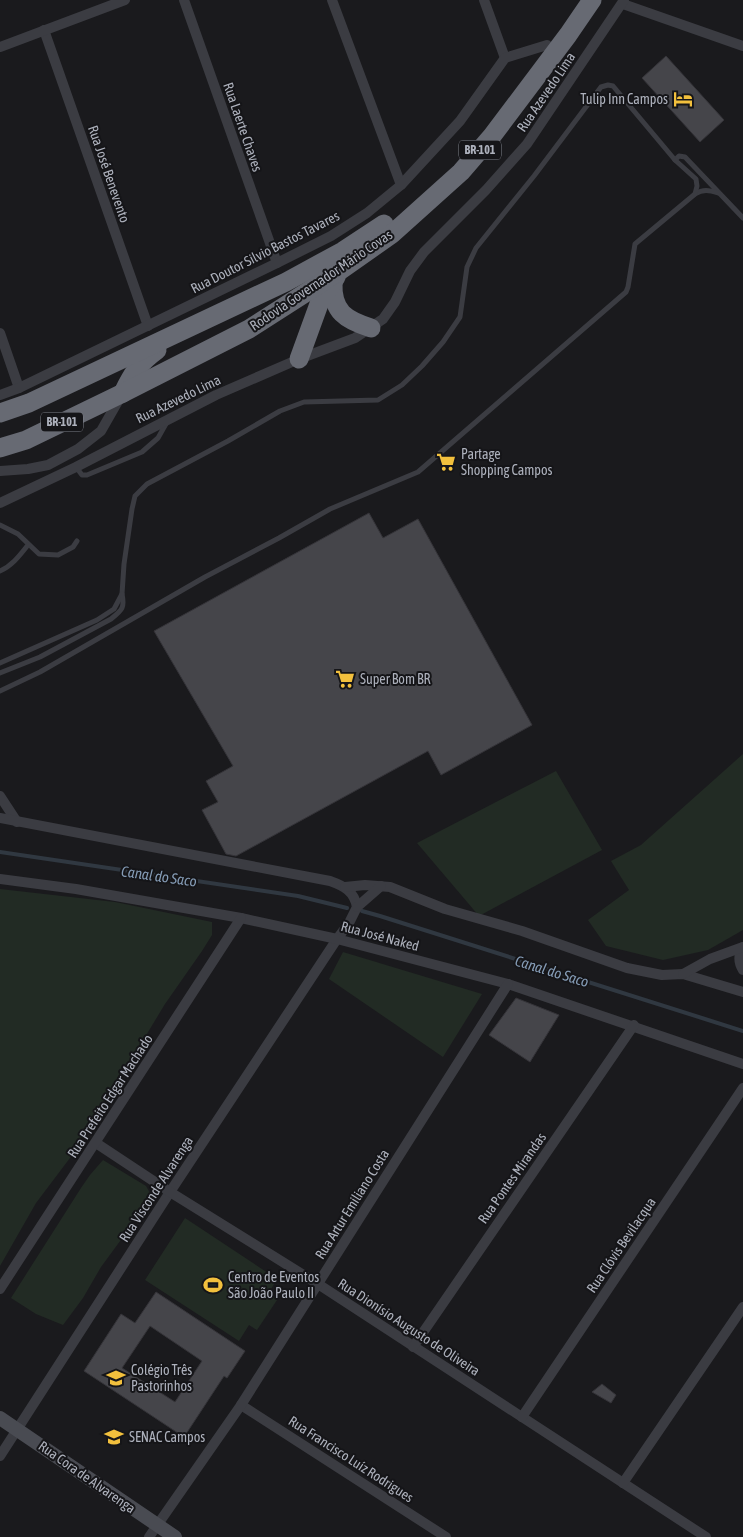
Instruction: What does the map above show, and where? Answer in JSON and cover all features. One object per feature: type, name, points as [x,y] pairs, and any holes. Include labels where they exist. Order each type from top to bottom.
[{"type":"highway","name":"Rodovia Governador Mário Covas","points":[[0,413],[29,403],[286,282],[343,251],[384,225],[428,187],[469,146],[547,45],[576,0]]},
{"type":"highway","name":"Rodovia Governador Mário Covas","points":[[0,448],[26,440],[123,393],[249,329],[336,278],[392,234],[461,172],[492,136],[592,0]]},
{"type":"highway","points":[[336,278],[333,295],[337,307],[344,316],[371,328]]},
{"type":"highway","points":[[299,359],[319,304],[336,278]]},
{"type":"highway","points":[[123,393],[134,372],[145,358],[202,328],[220,314]]},
{"type":"main road","name":"Rua Cora de Alvarenga","points":[[0,1418],[18,1429],[153,1531],[175,1537]]},
{"type":"street","points":[[0,47],[125,0]]},
{"type":"street","name":"Rua Laerte Chaves","points":[[184,0],[277,263]]},
{"type":"street","points":[[332,0],[401,185]]},
{"type":"street","points":[[484,0],[505,58],[547,45]]},
{"type":"street","points":[[624,2],[743,46]]},
{"type":"street","name":"Rua Azevedo Lima","points":[[0,502],[76,467],[216,395],[299,359],[340,344],[371,328],[383,319],[395,302],[410,271],[424,252],[486,190],[527,144],[624,2]]},
{"type":"street","name":"Rua José Benevento","points":[[44,30],[148,326]]},
{"type":"street","name":"Rua Doutor Silvio Bastos Tavares","points":[[0,395],[19,388],[332,236],[367,213],[401,185],[460,121],[505,58]]},
{"type":"street","points":[[0,333],[19,388]]},
{"type":"street","name":"Rua Azevedo Lima","points":[[0,470],[28,469],[48,465],[78,450],[100,431],[123,393]]},
{"type":"street","points":[[0,796],[17,822]]},
{"type":"street","points":[[0,818],[313,878],[345,887],[366,885],[390,887],[445,909],[531,934],[628,968],[662,975],[683,974],[743,992]]},
{"type":"street","name":"Rua José Naked","points":[[0,879],[76,889],[241,918],[337,938],[508,984],[743,1064]]},
{"type":"street","name":"Rua Visconde Alvarenga","points":[[0,1456],[170,1192],[337,938],[349,923],[357,907],[381,886]]},
{"type":"street","points":[[345,887],[353,896],[357,907]]},
{"type":"street","name":"Rua Prefeito Edgar Machado","points":[[0,1289],[241,918]]},
{"type":"street","points":[[683,974],[710,959],[743,947]]},
{"type":"street","points":[[743,947],[739,960],[743,970]]},
{"type":"street","name":"Rua Artur Emiliano Costa","points":[[153,1531],[241,1405],[508,984]]},
{"type":"street","name":"Rua Pontes Mirandas","points":[[413,1346],[634,1026]]},
{"type":"street","name":"Rua Clóvis Bevilacqua","points":[[522,1417],[743,1088]]},
{"type":"street","name":"Rua Dionísio Augusto de Oliveira","points":[[96,1143],[170,1192],[318,1284],[706,1537]]},
{"type":"street","points":[[623,1483],[743,1307]]},
{"type":"street","name":"Rua Francisco Luíz Rodrigues","points":[[241,1405],[446,1537]]},
{"type":"lane","points":[[0,673],[40,657],[111,619],[120,612],[124,605],[122,594],[125,556],[132,509],[135,496],[147,484],[280,411],[304,402],[378,400],[402,385],[422,366],[460,317],[467,267],[476,248],[534,176],[601,87],[608,84],[613,86],[676,160],[696,179],[695,194]]},
{"type":"lane","points":[[676,160],[679,156],[685,157],[743,218]]},
{"type":"lane","points":[[0,691],[40,672],[226,565],[330,509],[418,472],[626,292],[635,244],[700,191],[705,190],[720,194]]},
{"type":"lane","points":[[76,467],[82,475],[87,475],[142,452],[158,438],[168,418]]},
{"type":"lane","points":[[0,526],[18,534],[39,554],[58,556],[73,547],[77,540]]},
{"type":"lane","points":[[0,571],[18,557],[28,545]]},
{"type":"lane","points":[[0,663],[107,615],[118,604],[122,594]]},
{"type":"shaded area","points":[[743,754],[743,930],[708,950],[663,960],[606,946],[588,920],[629,890],[611,861],[641,845]]},
{"type":"shaded area","points":[[556,771],[602,850],[479,916],[417,843]]},
{"type":"shaded area","points":[[0,889],[115,902],[212,922],[212,935],[165,1004],[88,1127],[76,1150],[36,1203],[0,1266]]},
{"type":"shaded area","points":[[343,952],[482,994],[443,1057],[329,979]]},
{"type":"shaded area","points":[[103,1160],[146,1186],[150,1193],[150,1199],[143,1205],[134,1222],[101,1267],[83,1298],[63,1325],[36,1314],[11,1298],[81,1188]]},
{"type":"shaded area","name":"Centro de Eventos São João Paulo II","points":[[185,1218],[277,1279],[270,1291],[279,1297],[257,1330],[249,1325],[239,1341],[145,1280]]},
{"type":"building","name":"Tulip Inn Campos","points":[[666,56],[724,120],[700,142],[642,78]]},
{"type":"building","name":"Super Bom BR","points":[[369,513],[383,538],[418,519],[532,725],[441,775],[428,751],[236,856],[226,854],[202,810],[218,802],[206,781],[233,766],[154,631]]},
{"type":"building","points":[[516,998],[559,1015],[530,1062],[489,1035]]},
{"type":"building","points":[[156,1292],[245,1351],[227,1378],[224,1376],[184,1437],[84,1371],[121,1314],[135,1323]],"holes":[[[150,1326],[202,1361],[175,1402],[122,1368]]]},
{"type":"building","points":[[602,1384],[616,1395],[611,1403],[592,1392]]},
{"type":"waterway","name":"Canal do Saco","points":[[0,852],[298,896],[347,908]]},
{"type":"waterway","name":"Canal do Saco","points":[[362,911],[743,1031]]},
{"type":"place","name":"Tulip Inn Campos","points":[[683,99]]},
{"type":"place","name":"Partage Shopping Campos","points":[[446,462]]},
{"type":"place","name":"Super Bom BR","points":[[345,679]]},
{"type":"place","name":"Centro de Eventos São João Paulo II","points":[[213,1285]]},
{"type":"place","name":"Colégio Três Pastorinhos","points":[[116,1378]]},
{"type":"place","name":"SENAC Campos","points":[[114,1437]]}]
